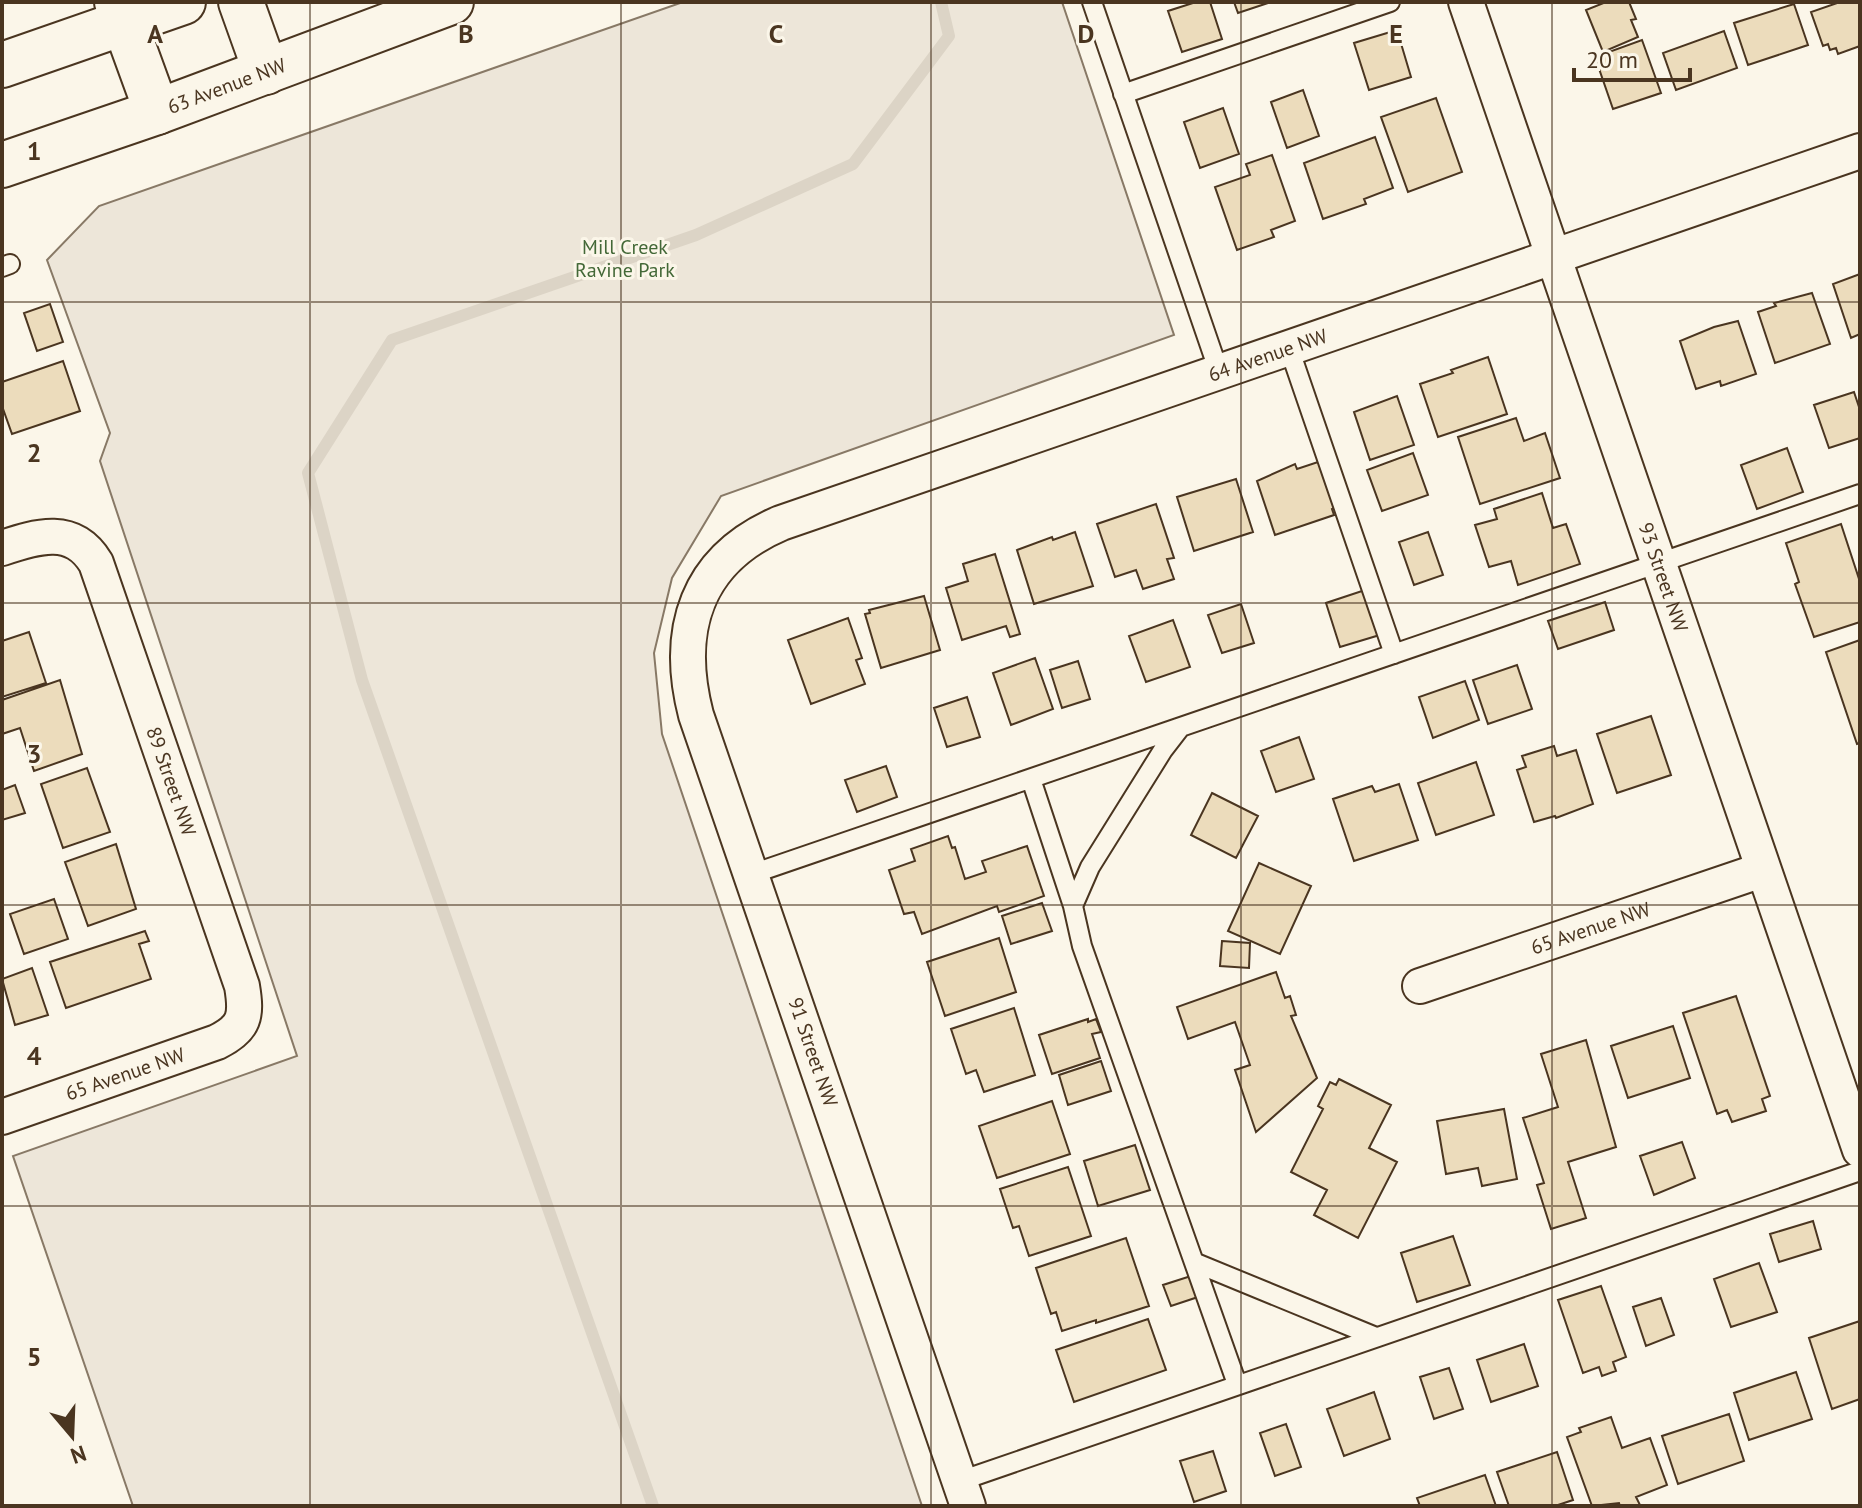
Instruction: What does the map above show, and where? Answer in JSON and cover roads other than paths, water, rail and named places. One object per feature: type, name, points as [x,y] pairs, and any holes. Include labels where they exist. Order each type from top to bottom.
[{"type":"main road","points":[[2,65],[121,12],[183,2]]},
{"type":"main road","points":[[241,2],[266,72]]},
{"type":"main road","name":"63 Avenue NW","points":[[2,165],[157,112],[451,2]]},
{"type":"main road","points":[[121,12],[157,112]]},
{"type":"street","name":"93 Street NW","points":[[1466,2],[1860,1150]]},
{"type":"street","name":"64 Avenue NW","points":[[701,593],[729,554],[745,540],[763,531],[1860,151]]},
{"type":"street","name":"89 Street NW","points":[[2,548],[37,537],[67,538],[81,544],[96,563],[242,986],[245,1005],[242,1023]]},
{"type":"street","name":"91 Street NW","points":[[701,593],[688,641],[690,692],[964,1494]]},
{"type":"street","name":"65 Avenue NW","points":[[1420,986],[1762,870]]},
{"type":"street","name":"65 Avenue NW","points":[[2,1117],[217,1042],[233,1034],[242,1023]]},
{"type":"lane","points":[[1092,2],[1219,372]]},
{"type":"lane","points":[[1123,94],[1390,2]]},
{"type":"lane","points":[[1289,348],[1394,654]]},
{"type":"lane","points":[[752,874],[1860,494]]},
{"type":"lane","points":[[1073,906],[1090,867],[1180,728]]},
{"type":"lane","points":[[1031,779],[1073,906],[1082,946],[1237,1384]]},
{"type":"lane","points":[[964,1494],[1237,1384],[1860,1171]]},
{"type":"lane","points":[[1196,1263],[1376,1337]]},
{"type":"waterway","points":[[653,1506],[362,680],[308,473],[392,340],[696,235],[853,164],[949,36],[941,2]]},
{"type":"park label","name":"Mill Creek Ravine Park","points":[[625,258]]}]
